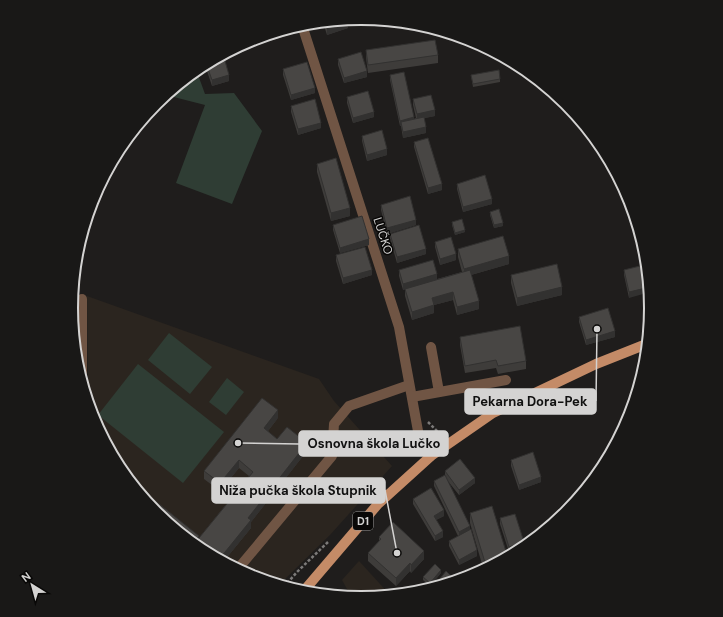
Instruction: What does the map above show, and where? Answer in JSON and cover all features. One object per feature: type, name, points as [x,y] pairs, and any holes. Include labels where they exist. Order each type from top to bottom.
[{"type":"main road","name":"D1","points":[[307,587],[378,504],[431,456],[492,413],[596,364],[643,345]]},
{"type":"street","name":"LUČKO","points":[[304,31],[399,327],[420,442],[431,456]]},
{"type":"street","points":[[82,299],[82,358]]},
{"type":"street","points":[[431,347],[439,392]]},
{"type":"street","points":[[412,397],[506,380]]},
{"type":"street","points":[[241,565],[332,456],[334,424],[349,406],[409,385]]},
{"type":"shaded area","points":[[87,296],[319,379],[334,401],[392,466],[330,535],[283,581],[270,577],[236,563],[220,554],[189,533],[161,509],[137,481],[116,450],[107,434],[93,400],[88,381]]},
{"type":"shaded area","points":[[359,561],[386,591],[348,591],[342,580]]},
{"type":"green space","points":[[199,77],[205,94],[234,93],[262,131],[232,204],[176,183],[205,105],[173,97]]},
{"type":"green space","points":[[169,333],[212,367],[190,394],[148,360]]},
{"type":"green space","points":[[138,364],[224,432],[183,483],[100,416],[99,414]]},
{"type":"green space","points":[[227,378],[244,392],[226,415],[209,402]]},
{"type":"building","points":[[336,26],[327,29],[326,27]]},
{"type":"building","points":[[435,40],[438,55],[368,65],[366,50]]},
{"type":"building","points":[[361,52],[367,71],[344,78],[338,59]]},
{"type":"building","points":[[225,61],[229,75],[212,80],[208,70]]},
{"type":"building","points":[[307,62],[315,88],[291,95],[283,69]]},
{"type":"building","points":[[499,70],[500,79],[473,84],[471,75]]},
{"type":"building","points":[[404,72],[414,117],[400,121],[390,75]]},
{"type":"building","points":[[368,91],[374,112],[353,118],[347,97]]},
{"type":"building","points":[[431,95],[435,110],[417,114],[413,99]]},
{"type":"building","points":[[315,99],[321,123],[298,129],[291,106]]},
{"type":"building","points":[[424,117],[426,127],[403,132],[401,122]]},
{"type":"building","points":[[382,130],[387,149],[367,155],[362,136]]},
{"type":"building","points":[[428,138],[442,184],[428,188],[414,142]]},
{"type":"building","points":[[336,158],[350,208],[331,213],[317,164]]},
{"type":"building","points":[[485,175],[492,199],[463,207],[457,184]]},
{"type":"building","points":[[410,196],[416,220],[387,228],[381,205]]},
{"type":"building","points":[[499,209],[503,223],[494,225],[490,212]]},
{"type":"building","points":[[362,216],[369,239],[340,248],[333,225]]},
{"type":"building","points":[[462,219],[465,230],[455,233],[452,222]]},
{"type":"building","points":[[419,225],[426,249],[397,257],[390,234]]},
{"type":"building","points":[[503,236],[509,256],[464,269],[458,249]]},
{"type":"building","points":[[451,237],[456,254],[440,259],[435,242]]},
{"type":"building","points":[[365,247],[372,270],[343,278],[336,255]]},
{"type":"building","points":[[433,260],[437,274],[403,284],[399,270]]},
{"type":"building","points":[[557,264],[562,287],[517,298],[511,275]]},
{"type":"building","points":[[642,265],[644,288],[629,292],[624,270]]},
{"type":"building","points":[[470,270],[479,301],[457,307],[453,292],[432,298],[434,305],[412,312],[405,289]]},
{"type":"building","points":[[608,308],[615,331],[586,340],[579,317]]},
{"type":"building","points":[[520,326],[526,361],[498,366],[496,360],[465,366],[460,337]]},
{"type":"building","points":[[262,398],[278,410],[264,428],[277,439],[287,427],[307,443],[248,518],[251,520],[222,555],[198,540],[253,472],[239,460],[220,483],[204,471]]},
{"type":"building","points":[[533,452],[541,477],[519,485],[511,460]]},
{"type":"building","points":[[460,459],[475,478],[459,490],[445,471]]},
{"type":"building","points":[[445,475],[470,526],[459,532],[434,481]]},
{"type":"building","points":[[431,488],[444,510],[434,516],[443,531],[435,536],[413,499]]},
{"type":"building","points":[[148,495],[199,536],[197,539],[175,522]]},
{"type":"building","points":[[492,506],[506,552],[485,564],[470,513]]},
{"type":"building","points":[[515,514],[524,541],[509,547],[500,518]]},
{"type":"building","points":[[393,522],[424,551],[396,578],[368,553],[381,539],[379,537]]},
{"type":"building","points":[[471,529],[477,550],[459,560],[449,541]]},
{"type":"building","points":[[435,564],[441,570],[430,583],[423,577]]},
{"type":"building","points":[[446,571],[452,577],[440,581]]},
{"type":"place","name":"Pekarna Dora-Pek","points":[[597,329]]},
{"type":"place","name":"Osnovna škola Lučko","points":[[238,443]]},
{"type":"place","name":"Niža pučka škola Stupnik","points":[[397,553]]}]
